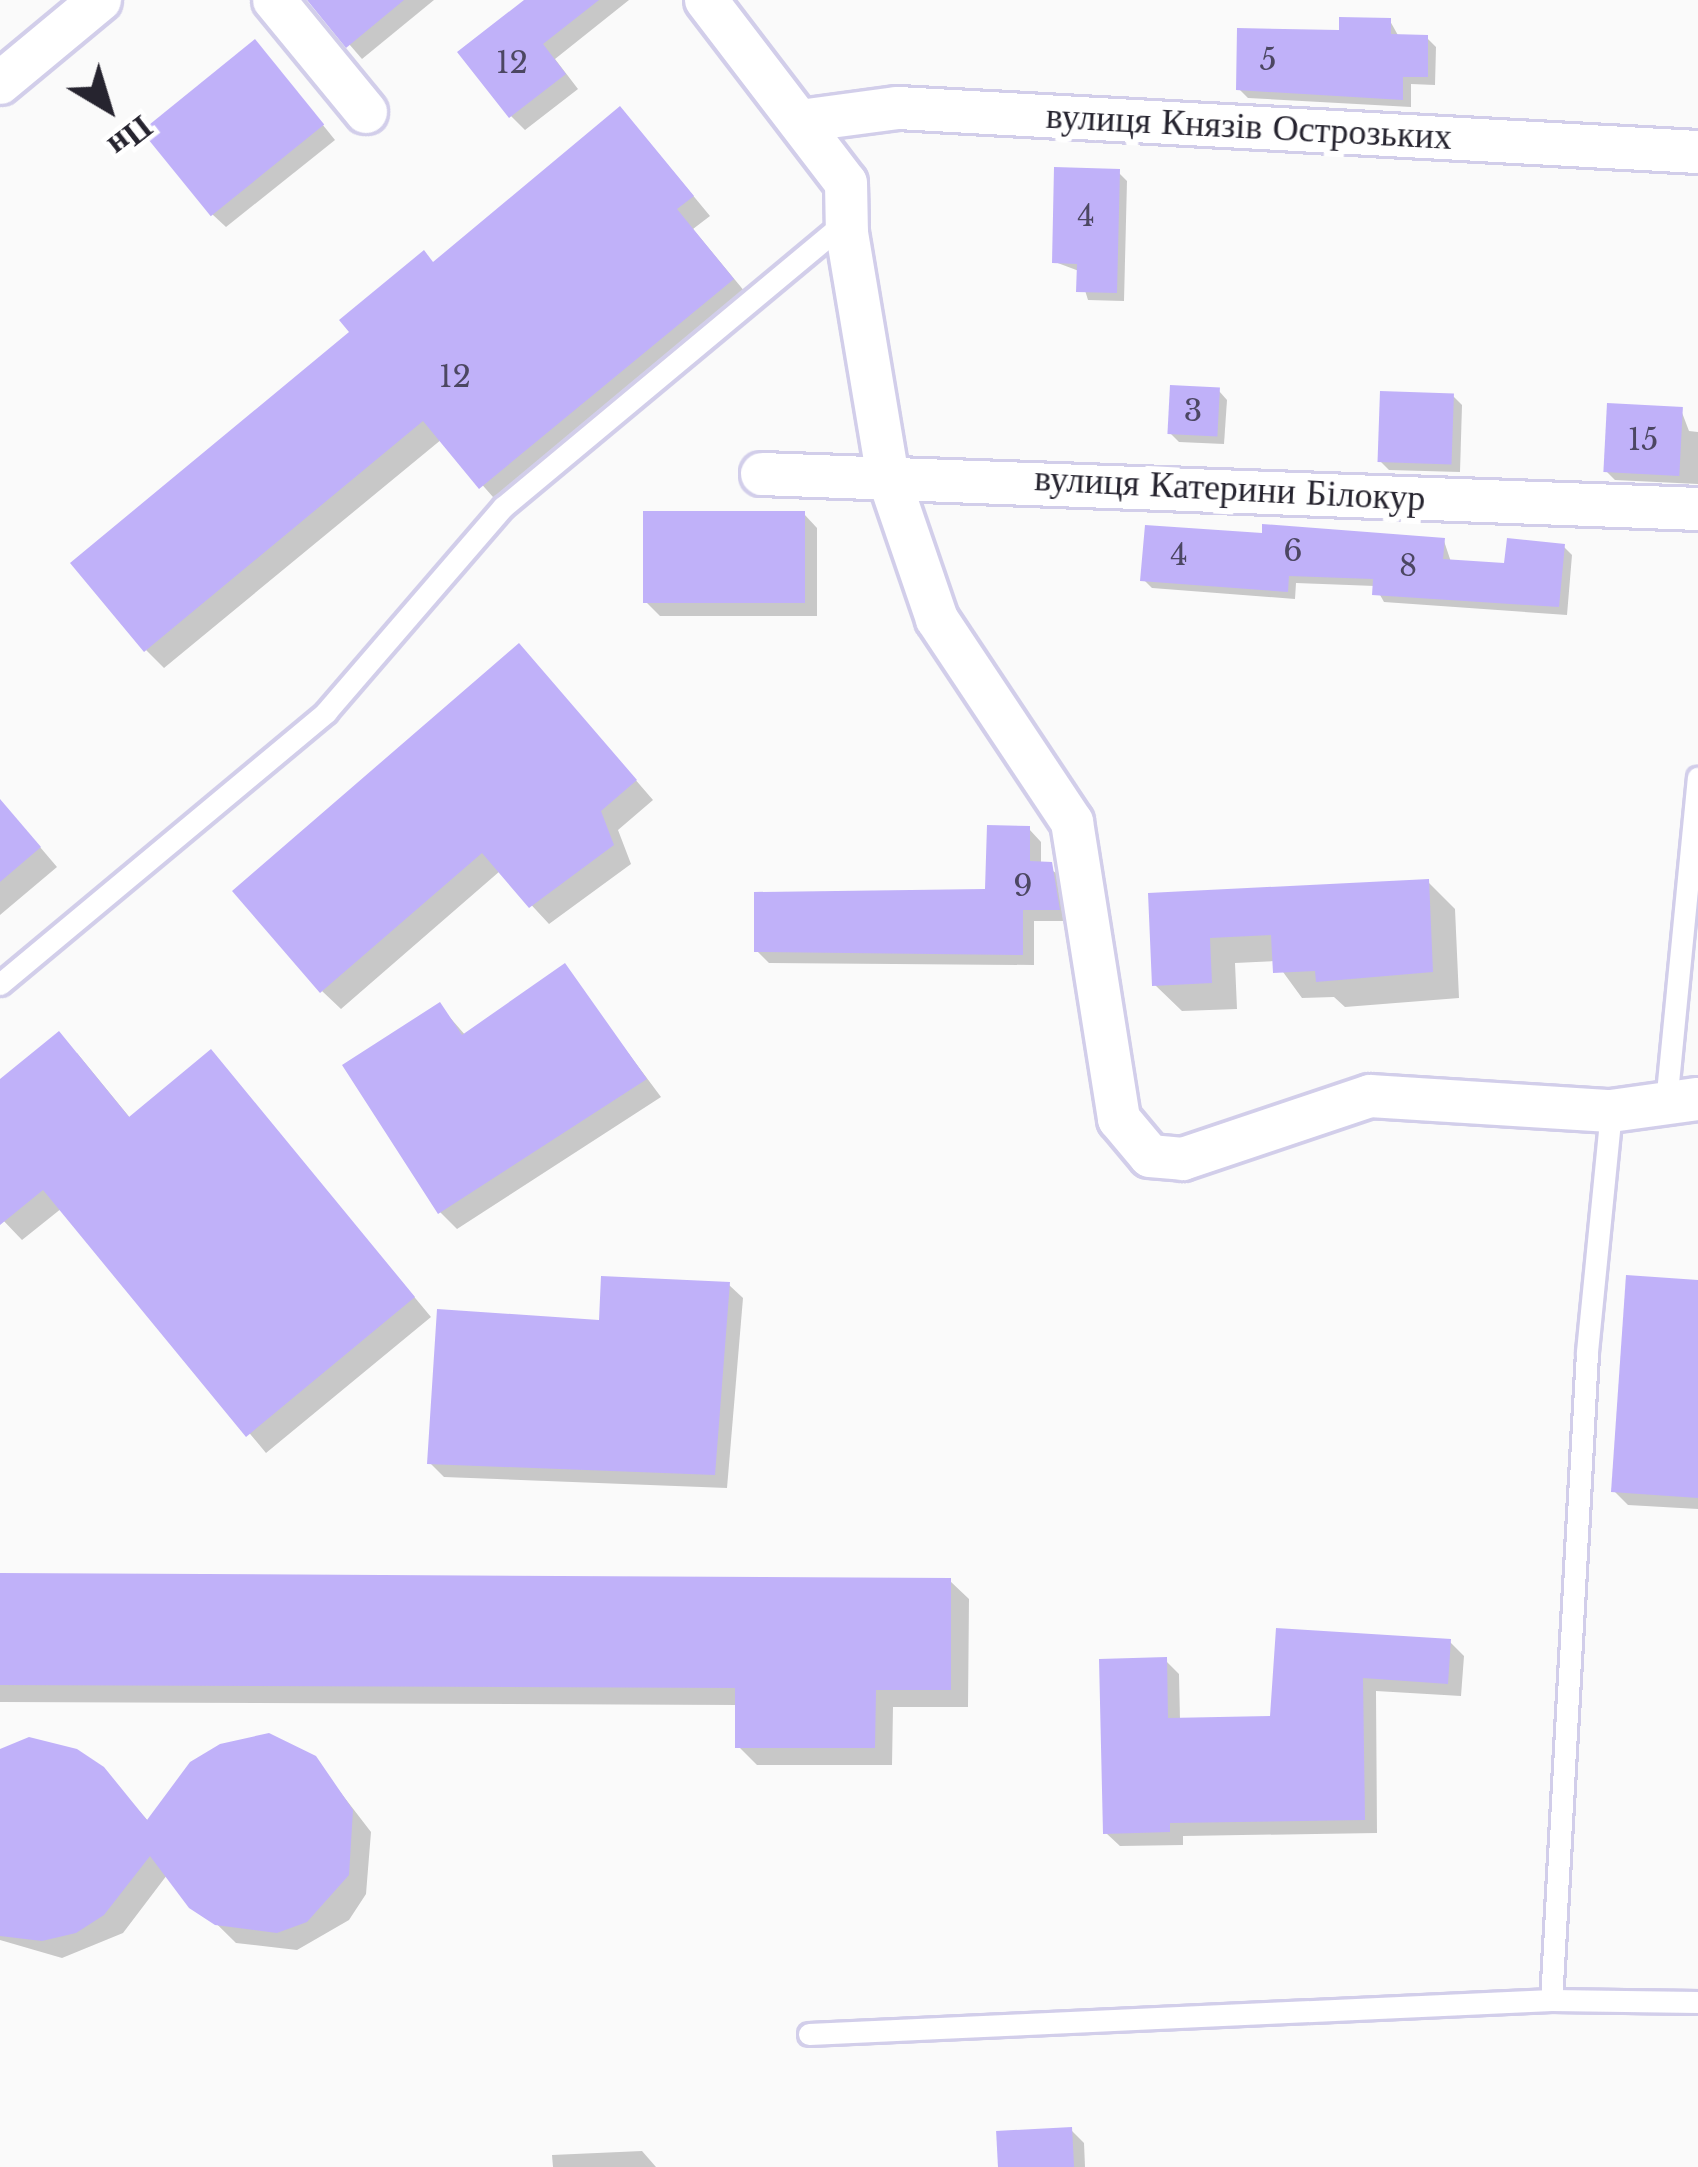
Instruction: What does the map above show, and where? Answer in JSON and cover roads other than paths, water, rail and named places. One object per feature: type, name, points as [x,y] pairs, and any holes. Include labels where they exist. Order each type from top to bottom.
[{"type":"street","points":[[0,82],[100,0]]},
{"type":"street","points":[[274,0],[366,112]]},
{"type":"street","points":[[706,0],[846,183],[887,473],[937,619],[1072,822],[1119,1119],[1150,1156],[1183,1159],[1370,1096],[1611,1111],[1682,1101]]},
{"type":"street","name":"вулиця Князів Острозьких","points":[[800,122],[898,108],[1698,152]]},
{"type":"street","name":"вулиця Катерини Білокур","points":[[762,474],[887,473],[1698,509]]},
{"type":"lane","points":[[0,984],[326,712],[502,507],[832,240],[847,214]]},
{"type":"lane","points":[[1682,1101],[1698,778]]},
{"type":"lane","points":[[1551,2000],[1587,1352],[1611,1111]]},
{"type":"lane","points":[[809,2034],[1551,2000],[1698,2002]]}]
